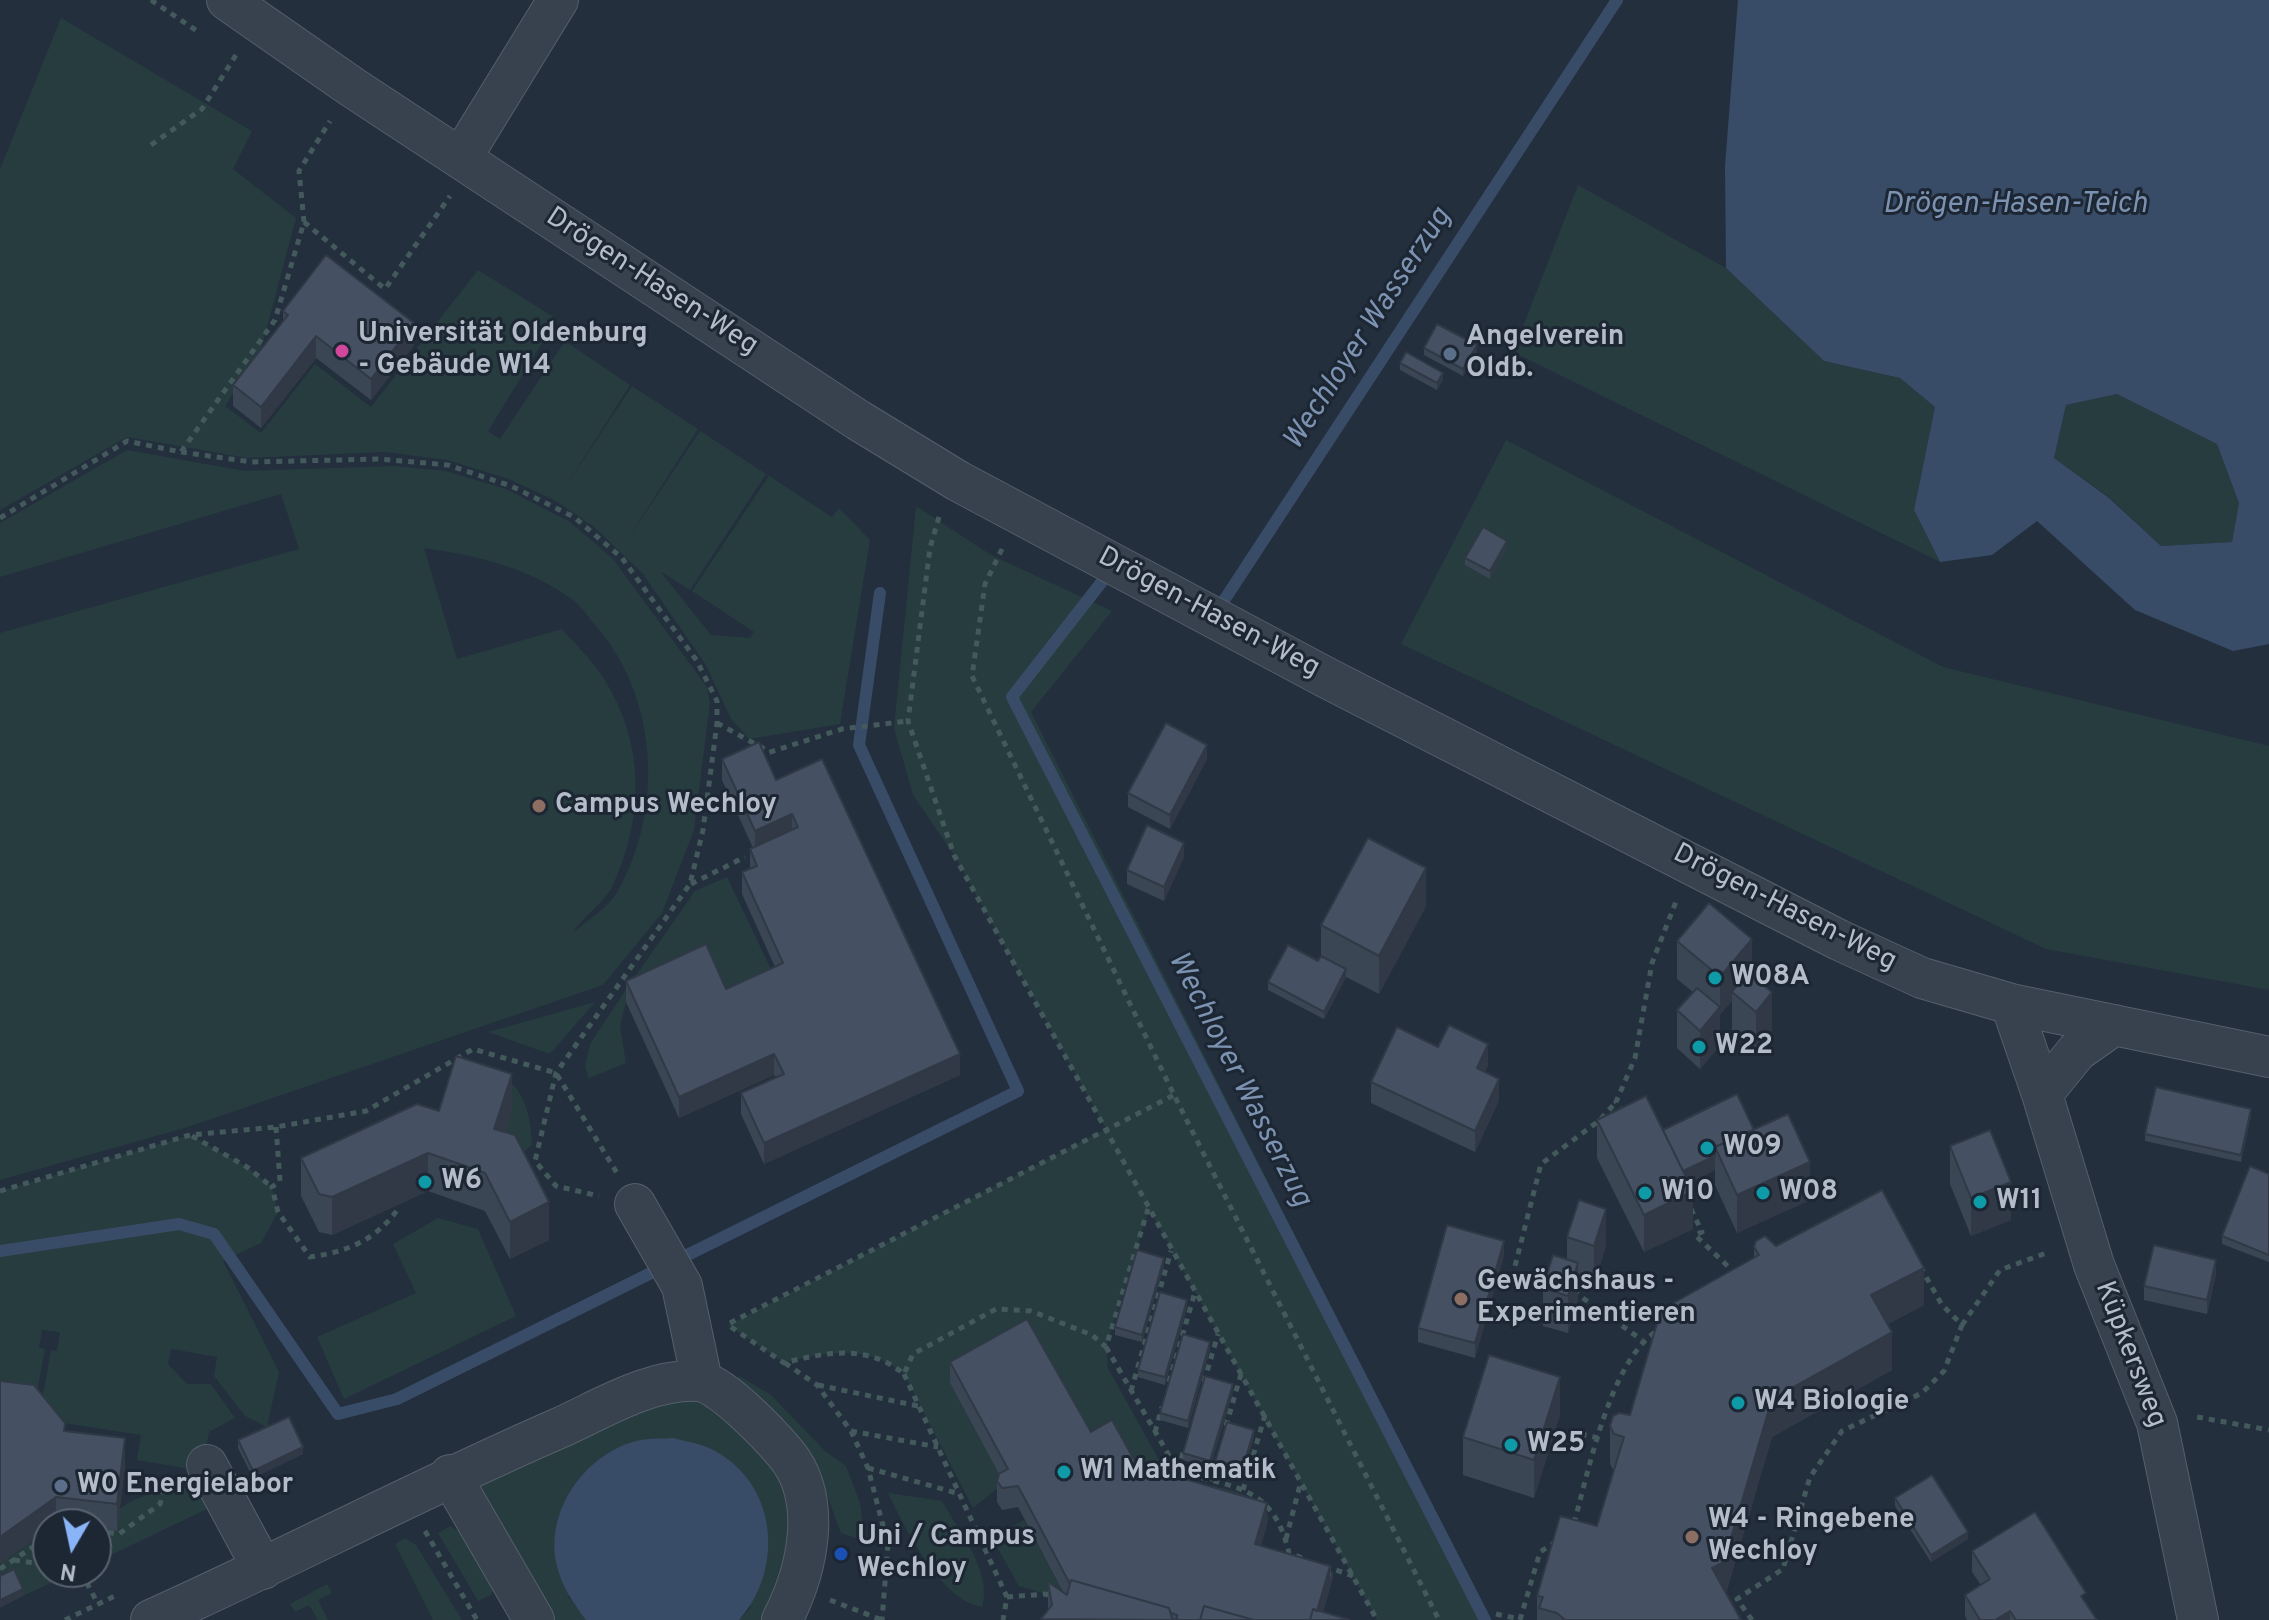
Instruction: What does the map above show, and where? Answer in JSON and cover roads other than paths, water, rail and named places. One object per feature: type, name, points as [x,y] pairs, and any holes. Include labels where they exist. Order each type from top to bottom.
[{"type":"street","points":[[461,158],[558,0]]},
{"type":"street","name":"Drögen-Hasen-Weg","points":[[242,10],[352,87],[858,420],[958,481],[1341,685],[1839,940],[1922,978],[2011,1004],[2269,1057]]},
{"type":"street","name":"Küpkersweg","points":[[2011,1004],[2042,1094],[2085,1239],[2157,1423],[2198,1620]]},
{"type":"street","points":[[2042,1094],[2077,1051],[2114,1025]]},
{"type":"street","points":[[635,1204],[682,1286],[710,1327],[702,1381]]},
{"type":"street","points":[[151,1620],[263,1569],[450,1475],[661,1383],[702,1381],[760,1423],[790,1459],[808,1509],[806,1560],[790,1604]]},
{"type":"street","points":[[210,1470],[263,1569]]},
{"type":"street","points":[[450,1475],[534,1620]]},
{"type":"water","name":"Drögen-Hasen-Teich","points":[[1738,0],[2269,0],[2269,644],[2233,651],[2135,610],[2037,521],[1992,555],[1940,562],[1914,510],[1935,407],[1900,378],[1824,361],[1726,268],[1725,166]],"holes":[[[2117,394],[2217,444],[2239,503],[2232,542],[2161,546],[2109,498],[2054,458],[2066,405]]]},
{"type":"water","points":[[673,1438],[709,1448],[732,1462],[749,1481],[761,1502],[767,1526],[768,1551],[764,1576],[754,1599],[739,1620],[586,1620],[568,1594],[557,1566],[557,1526],[563,1506],[585,1472],[617,1448],[636,1441]]},
{"type":"waterway","name":"Wechloyer Wasserzug","points":[[1212,600],[1221,605],[1617,0]]},
{"type":"waterway","name":"Wechloyer Wasserzug","points":[[1104,579],[1012,697],[1485,1620]]},
{"type":"waterway","points":[[0,1251],[179,1224],[214,1234],[338,1414],[397,1399],[1018,1091],[859,745],[880,593]]},
{"type":"place","name":"Universität Oldenburg - Gebäude W14","points":[[342,351]]},
{"type":"place","name":"Angelverein Oldb.","points":[[1450,354]]},
{"type":"place","name":"Campus Wechloy","points":[[539,806]]},
{"type":"place","name":"W08A","points":[[1715,978]]},
{"type":"place","name":"W22","points":[[1699,1047]]},
{"type":"place","name":"W09","points":[[1707,1148]]},
{"type":"place","name":"W6","points":[[425,1182]]},
{"type":"place","name":"W10","points":[[1645,1193]]},
{"type":"place","name":"W08","points":[[1763,1193]]},
{"type":"place","name":"W11","points":[[1980,1202]]},
{"type":"place","name":"Gewächshaus - Experimentieren","points":[[1461,1299]]},
{"type":"place","name":"W4 Biologie","points":[[1738,1403]]},
{"type":"place","name":"W25","points":[[1511,1445]]},
{"type":"place","name":"W1 Mathematik","points":[[1064,1472]]},
{"type":"place","name":"W0 Energielabor","points":[[61,1486]]},
{"type":"place","name":"W4 - Ringebene Wechloy","points":[[1692,1537]]},
{"type":"place","name":"Uni / Campus Wechloy","points":[[841,1554]]}]
